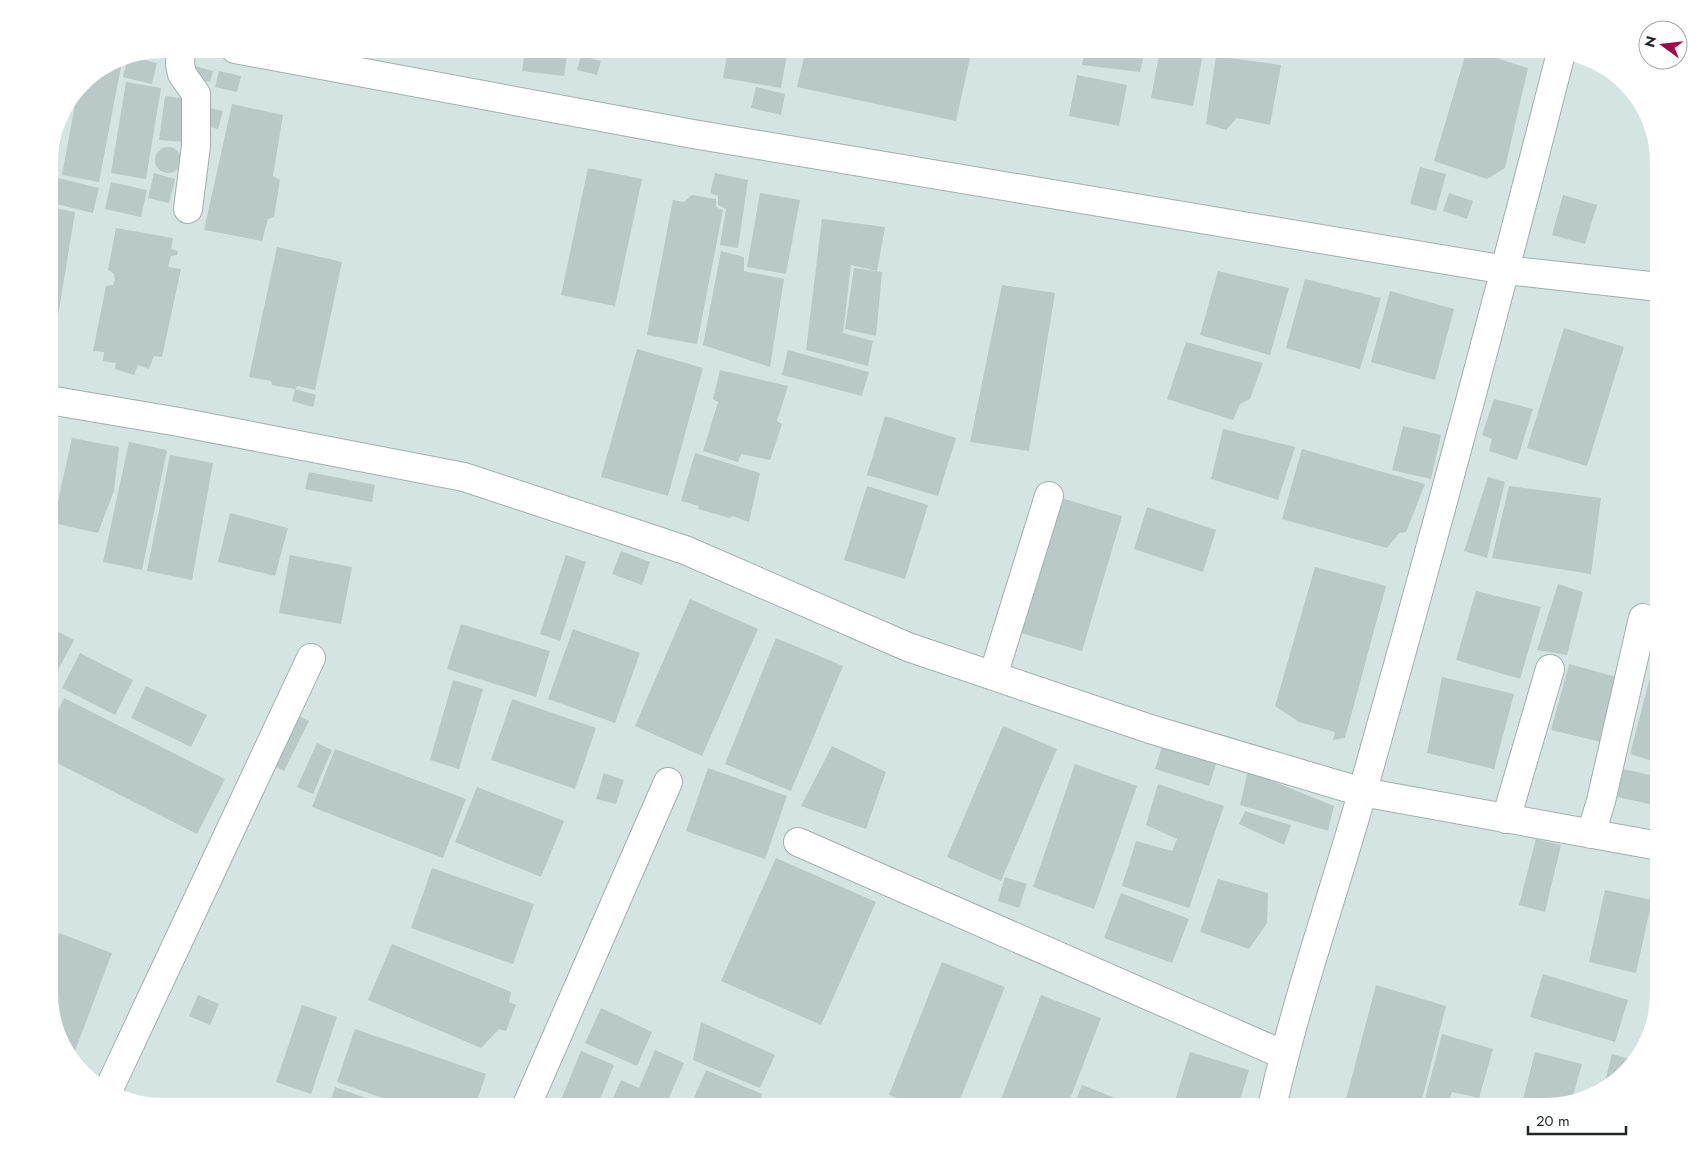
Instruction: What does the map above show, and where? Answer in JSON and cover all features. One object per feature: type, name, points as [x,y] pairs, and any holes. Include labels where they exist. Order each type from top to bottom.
[{"type":"street","points":[[180,58],[182,74],[196,94],[196,146],[188,210]]},
{"type":"street","points":[[328,58],[693,134],[1506,270],[1650,286]]},
{"type":"street","points":[[1274,1098],[1284,1056],[1362,792],[1506,270],[1560,58]]},
{"type":"street","points":[[58,402],[179,422],[464,477],[685,550],[908,647],[1150,729],[1362,792],[1650,844]]},
{"type":"street","points":[[993,676],[1049,496]]},
{"type":"street","points":[[1591,834],[1601,800],[1642,618]]},
{"type":"street","points":[[111,1085],[311,658]]},
{"type":"street","points":[[1506,819],[1550,669]]},
{"type":"street","points":[[530,1098],[668,782]]},
{"type":"street","points":[[798,842],[1284,1056]]},
{"type":"building","points":[[524,58],[567,58],[564,76],[522,71]]},
{"type":"building","points":[[580,58],[601,61],[597,75],[577,70]]},
{"type":"building","points":[[726,58],[786,58],[781,88],[723,78]]},
{"type":"building","points":[[804,58],[970,58],[956,121],[797,87]]},
{"type":"building","points":[[1083,58],[1143,58],[1140,72],[1082,65]]},
{"type":"building","points":[[1158,58],[1202,58],[1193,106],[1151,98]]},
{"type":"building","points":[[1216,58],[1230,58],[1281,65],[1270,125],[1237,118],[1226,130],[1206,124]]},
{"type":"building","points":[[1464,58],[1496,58],[1528,68],[1505,168],[1487,179],[1434,161]]},
{"type":"building","points":[[142,59],[157,63],[152,84],[123,77],[126,64]]},
{"type":"building","points":[[121,65],[99,182],[62,175],[75,104],[93,83]]},
{"type":"building","points":[[195,66],[213,71],[210,82],[192,78]]},
{"type":"building","points":[[219,71],[241,76],[237,92],[215,87]]},
{"type":"building","points":[[1077,75],[1127,85],[1119,126],[1069,116]]},
{"type":"building","points":[[126,82],[161,88],[146,179],[111,173]]},
{"type":"building","points":[[756,87],[785,94],[781,115],[751,108]]},
{"type":"building","points":[[165,96],[188,99],[182,142],[159,140]]},
{"type":"building","points":[[232,104],[283,115],[273,176],[280,180],[274,217],[268,219],[262,241],[204,230]]},
{"type":"building","points":[[206,107],[223,111],[218,129],[202,125]]},
{"type":"building","points":[[63,129],[58,154],[58,148]]},
{"type":"building","points":[[168,147],[177,151],[181,160],[177,169],[168,173],[159,169],[155,160],[159,151]]},
{"type":"building","points":[[1420,167],[1446,174],[1436,211],[1410,204]]},
{"type":"building","points":[[588,168],[642,179],[615,306],[561,295]]},
{"type":"building","points":[[154,173],[175,179],[169,203],[148,198]]},
{"type":"building","points":[[715,173],[748,180],[738,248],[720,245],[726,209],[718,205],[718,196],[710,193]]},
{"type":"building","points":[[58,178],[99,188],[93,213],[58,204]]},
{"type":"building","points":[[111,182],[147,190],[141,217],[105,209]]},
{"type":"building","points":[[760,193],[800,200],[786,274],[747,267]]},
{"type":"building","points":[[1449,193],[1473,201],[1467,219],[1443,211]]},
{"type":"building","points":[[692,195],[716,199],[716,207],[723,210],[697,344],[647,335],[673,200],[684,202]]},
{"type":"building","points":[[1563,195],[1597,205],[1585,244],[1552,235]]},
{"type":"building","points":[[58,209],[75,212],[58,316]]},
{"type":"building","points":[[822,219],[885,227],[877,271],[851,265],[843,333],[873,341],[868,366],[806,350]]},
{"type":"building","points":[[116,228],[173,238],[171,249],[178,251],[177,255],[171,256],[168,267],[181,269],[162,357],[154,356],[149,369],[138,365],[134,375],[115,369],[116,363],[103,361],[104,352],[93,351],[106,286],[113,285],[115,279],[113,273],[108,270]]},
{"type":"building","points":[[277,247],[342,262],[315,390],[298,386],[295,389],[272,385],[271,381],[249,377]]},
{"type":"building","points":[[721,251],[744,257],[744,271],[784,279],[770,367],[703,345]]},
{"type":"building","points":[[854,268],[882,272],[876,336],[845,329]]},
{"type":"building","points":[[1218,271],[1289,288],[1270,355],[1200,335]]},
{"type":"building","points":[[1305,279],[1381,298],[1360,369],[1286,348]]},
{"type":"building","points":[[1002,285],[1055,293],[1029,451],[970,442]]},
{"type":"building","points":[[1390,291],[1454,309],[1435,380],[1371,362]]},
{"type":"building","points":[[1564,328],[1624,347],[1587,466],[1527,448]]},
{"type":"building","points":[[1186,342],[1263,363],[1250,399],[1240,404],[1233,420],[1167,399]]},
{"type":"building","points":[[637,349],[703,368],[668,496],[601,477]]},
{"type":"building","points":[[788,350],[869,372],[862,396],[782,375]]},
{"type":"building","points":[[720,370],[788,386],[777,421],[782,424],[770,460],[741,454],[738,462],[703,451],[718,402],[713,399]]},
{"type":"building","points":[[295,389],[316,395],[313,407],[292,401]]},
{"type":"building","points":[[1494,399],[1533,409],[1517,460],[1489,451],[1492,439],[1482,435]]},
{"type":"building","points":[[885,416],[956,438],[938,496],[867,475]]},
{"type":"building","points":[[1403,426],[1441,435],[1431,479],[1392,470]]},
{"type":"building","points":[[1223,429],[1295,447],[1278,500],[1211,479]]},
{"type":"building","points":[[72,438],[119,447],[114,491],[98,533],[58,524],[58,501]]},
{"type":"building","points":[[129,442],[167,450],[142,570],[103,562]]},
{"type":"building","points":[[1302,449],[1425,484],[1406,532],[1399,533],[1387,548],[1282,519]]},
{"type":"building","points":[[695,453],[760,473],[749,522],[732,516],[730,518],[698,509],[699,506],[681,501]]},
{"type":"building","points":[[170,455],[213,463],[192,580],[147,571]]},
{"type":"building","points":[[309,472],[375,485],[372,502],[305,489]]},
{"type":"building","points":[[1488,477],[1505,482],[1487,558],[1464,551]]},
{"type":"building","points":[[867,486],[928,505],[905,579],[844,560]]},
{"type":"building","points":[[1509,486],[1601,498],[1591,574],[1492,558]]},
{"type":"building","points":[[1061,498],[1122,516],[1082,651],[1021,633]]},
{"type":"building","points":[[1147,507],[1216,530],[1203,572],[1134,549]]},
{"type":"building","points":[[230,513],[288,528],[275,576],[218,562]]},
{"type":"building","points":[[621,551],[650,562],[642,585],[612,574]]},
{"type":"building","points":[[290,555],[352,567],[341,624],[279,613]]},
{"type":"building","points":[[566,555],[586,562],[560,641],[540,634]]},
{"type":"building","points":[[1315,567],[1386,586],[1345,738],[1333,740],[1335,732],[1299,722],[1275,706]]},
{"type":"building","points":[[1558,584],[1583,592],[1567,655],[1537,650]]},
{"type":"building","points":[[1476,591],[1541,607],[1520,679],[1456,660]]},
{"type":"building","points":[[690,599],[758,629],[702,756],[635,726]]},
{"type":"building","points":[[461,624],[550,651],[536,697],[447,669]]},
{"type":"building","points":[[573,629],[640,653],[615,723],[548,699]]},
{"type":"building","points":[[58,632],[74,640],[58,670]]},
{"type":"building","points":[[776,638],[843,666],[791,791],[725,764]]},
{"type":"building","points":[[80,653],[133,680],[115,715],[62,688]]},
{"type":"building","points":[[1569,664],[1620,678],[1601,742],[1551,730]]},
{"type":"building","points":[[1442,677],[1514,694],[1494,769],[1427,753]]},
{"type":"building","points":[[1650,677],[1650,760],[1630,754]]},
{"type":"building","points":[[453,680],[483,689],[459,769],[430,760]]},
{"type":"building","points":[[146,686],[207,715],[191,747],[131,718]]},
{"type":"building","points":[[64,698],[225,779],[197,834],[58,764],[58,710]]},
{"type":"building","points":[[512,699],[596,728],[575,789],[491,760]]},
{"type":"building","points":[[295,714],[309,721],[284,771],[270,764]]},
{"type":"building","points":[[1003,726],[1057,749],[1001,881],[947,857]]},
{"type":"building","points":[[317,743],[332,750],[313,794],[297,787]]},
{"type":"building","points":[[832,746],[886,772],[866,829],[801,806]]},
{"type":"building","points":[[1162,747],[1216,764],[1209,786],[1155,769]]},
{"type":"building","points":[[335,749],[466,799],[443,858],[312,807]]},
{"type":"building","points":[[1075,764],[1137,786],[1094,909],[1033,887]]},
{"type":"building","points":[[708,768],[787,796],[765,859],[686,831]]},
{"type":"building","points":[[1623,769],[1650,775],[1650,804],[1617,797]]},
{"type":"building","points":[[1248,771],[1334,806],[1328,831],[1240,805]]},
{"type":"building","points":[[604,773],[624,780],[616,804],[596,799]]},
{"type":"building","points":[[1158,784],[1224,806],[1189,908],[1122,886],[1136,841],[1172,851],[1177,839],[1146,825]]},
{"type":"building","points":[[477,787],[564,821],[541,877],[455,842]]},
{"type":"building","points":[[1245,811],[1291,825],[1284,845],[1239,824]]},
{"type":"building","points":[[1536,839],[1561,845],[1545,912],[1519,905]]},
{"type":"building","points":[[776,858],[876,902],[821,1025],[721,981]]},
{"type":"building","points":[[432,868],[534,904],[513,964],[411,928]]},
{"type":"building","points":[[1005,877],[1027,884],[1019,908],[998,901]]},
{"type":"building","points":[[1218,879],[1268,893],[1267,923],[1249,949],[1200,932]]},
{"type":"building","points":[[1605,890],[1650,900],[1650,909],[1636,973],[1589,962]]},
{"type":"building","points":[[1121,893],[1189,919],[1172,963],[1104,938]]},
{"type":"building","points":[[59,933],[112,953],[75,1052],[65,1034],[60,1015],[58,1001]]},
{"type":"building","points":[[392,944],[511,992],[509,1002],[516,1005],[506,1031],[499,1029],[481,1048],[368,1000]]},
{"type":"building","points":[[942,962],[1005,987],[961,1098],[897,1098],[889,1095]]},
{"type":"building","points":[[1543,974],[1628,1000],[1615,1042],[1530,1017]]},
{"type":"building","points":[[1376,985],[1446,1006],[1422,1098],[1346,1098]]},
{"type":"building","points":[[198,995],[219,1004],[210,1025],[189,1016]]},
{"type":"building","points":[[1041,995],[1101,1018],[1070,1098],[1001,1098]]},
{"type":"building","points":[[302,1005],[337,1017],[311,1094],[276,1082]]},
{"type":"building","points":[[601,1008],[652,1032],[637,1066],[585,1043]]},
{"type":"building","points":[[701,1022],[775,1055],[760,1088],[693,1060]]},
{"type":"building","points":[[355,1029],[486,1074],[478,1098],[383,1098],[337,1082]]},
{"type":"building","points":[[1442,1034],[1493,1049],[1479,1098],[1452,1092],[1450,1098],[1425,1098]]},
{"type":"building","points":[[655,1050],[684,1063],[669,1098],[613,1098],[621,1080],[639,1088]]},
{"type":"building","points":[[581,1051],[614,1065],[601,1098],[562,1098]]},
{"type":"building","points":[[1190,1052],[1249,1070],[1241,1098],[1176,1098]]},
{"type":"building","points":[[1535,1052],[1582,1064],[1573,1095],[1560,1098],[1523,1098]]},
{"type":"building","points":[[1612,1054],[1628,1059],[1620,1068],[1605,1080]]},
{"type":"building","points":[[706,1070],[762,1094],[760,1098],[694,1098]]},
{"type":"building","points":[[1082,1085],[1115,1098],[1077,1098]]},
{"type":"building","points":[[335,1087],[366,1098],[332,1098]]}]
